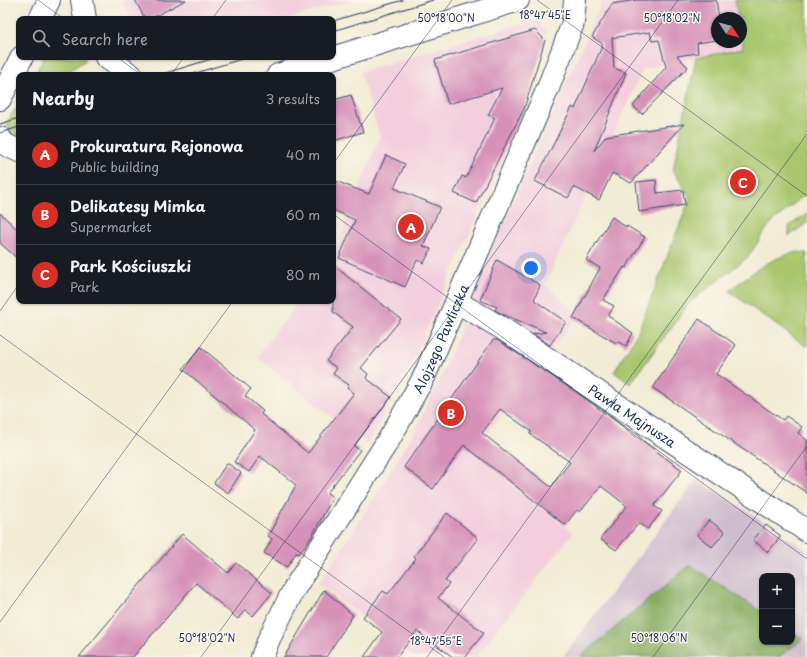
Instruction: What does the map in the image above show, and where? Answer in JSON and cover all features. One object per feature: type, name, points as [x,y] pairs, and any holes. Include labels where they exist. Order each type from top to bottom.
[{"type":"street","points":[[41,16],[49,0]]},
{"type":"street","points":[[82,0],[85,16]]},
{"type":"street","points":[[336,57],[518,0]]},
{"type":"street","name":"Alojzego Pawliczka","points":[[262,657],[269,639],[294,589],[413,400],[434,356],[560,59],[573,23],[575,0]]},
{"type":"street","points":[[1,99],[20,60]]},
{"type":"street","points":[[110,60],[127,72]]},
{"type":"street","points":[[288,72],[326,60]]},
{"type":"street","points":[[0,138],[4,144],[16,150]]},
{"type":"street","points":[[0,160],[16,155]]},
{"type":"street","name":"Pawła Majnusza","points":[[457,302],[500,327],[807,531]]},
{"type":"shaded area","points":[[122,0],[352,0],[297,16],[130,16]]},
{"type":"shaded area","points":[[603,0],[735,0],[737,12],[711,12],[711,48],[743,48],[643,69],[545,285],[579,315],[472,453],[573,533],[476,657],[414,657],[319,583],[364,514],[414,432],[447,364],[494,245]]},
{"type":"shaded area","points":[[534,20],[547,31],[522,114],[405,378],[367,445],[257,357],[297,304],[336,304],[336,247],[380,137],[360,72]]},
{"type":"shaded area","points":[[697,479],[807,550],[807,657],[563,657]]},
{"type":"green space","points":[[735,0],[807,0],[807,193],[770,224],[748,257],[689,303],[630,384],[614,372],[638,332],[690,198],[673,170],[696,58],[747,48],[747,12],[737,12]]},
{"type":"green space","points":[[42,60],[86,60],[68,72],[36,72]]},
{"type":"green space","points":[[16,110],[16,136],[11,134],[9,130],[8,124]]},
{"type":"green space","points":[[807,214],[807,223],[789,236],[789,226]]},
{"type":"green space","points":[[797,252],[807,253],[807,347],[729,291],[760,267],[786,255]]},
{"type":"green space","points":[[690,565],[759,610],[759,645],[795,645],[779,657],[580,657]]},
{"type":"green space","points":[[795,634],[803,639],[795,645]]},
{"type":"building","points":[[135,0],[186,0],[156,16],[143,16]]},
{"type":"building","points":[[636,0],[716,0],[718,12],[711,12],[711,41],[697,43],[698,53],[677,56],[688,67],[642,114],[633,106],[666,67],[659,40],[652,41],[650,32],[612,38],[614,68],[626,73],[594,151],[606,136],[684,124],[631,183],[612,173],[599,200],[574,187],[568,198],[535,181],[572,107],[575,109],[603,44],[592,37],[612,4]]},
{"type":"building","points":[[535,30],[545,40],[524,109],[476,203],[454,193],[462,176],[466,178],[495,118],[488,115],[502,88],[448,104],[435,60]]},
{"type":"building","points":[[351,95],[363,132],[336,140],[336,99]]},
{"type":"building","points":[[386,155],[405,164],[394,188],[440,207],[423,246],[431,249],[424,263],[417,260],[405,287],[339,258],[355,220],[336,211],[336,181],[369,194]]},
{"type":"building","points":[[656,180],[657,193],[683,190],[685,205],[639,212],[636,182]]},
{"type":"building","points":[[0,213],[16,228],[16,257],[0,243]]},
{"type":"building","points":[[612,217],[626,227],[627,226],[645,237],[626,268],[624,267],[603,300],[614,306],[608,316],[633,333],[626,346],[618,341],[616,343],[573,318],[600,268],[586,260]]},
{"type":"building","points":[[497,260],[540,285],[534,300],[566,322],[550,345],[533,334],[546,332],[500,313],[495,310],[497,307],[480,300]]},
{"type":"building","points":[[336,267],[401,319],[361,368],[368,374],[366,378],[391,397],[354,446],[360,450],[327,493],[333,497],[312,536],[299,554],[296,553],[287,567],[264,553],[272,539],[268,536],[296,485],[260,456],[249,472],[234,462],[255,430],[183,369],[201,347],[251,389],[245,396],[263,411],[261,414],[308,453],[354,393],[347,387],[349,385],[333,374],[337,368],[326,361],[353,327],[333,312],[333,304],[336,304]]},
{"type":"building","points":[[699,319],[736,345],[716,374],[783,420],[786,416],[802,427],[798,433],[807,440],[807,493],[653,388]]},
{"type":"building","points":[[493,340],[497,340],[576,392],[682,470],[654,506],[662,511],[648,529],[639,523],[616,550],[600,539],[627,506],[601,486],[580,512],[577,510],[565,525],[464,445],[433,489],[404,467]],"holes":[[[500,409],[531,431],[530,434],[570,462],[551,487],[482,433]]]},
{"type":"building","points":[[227,463],[241,473],[228,493],[214,483]]},
{"type":"building","points":[[447,513],[478,538],[445,581],[449,584],[438,598],[484,633],[465,657],[453,657],[417,631],[397,657],[364,657],[382,632],[363,617],[383,591],[388,594],[416,558],[414,556]]},
{"type":"building","points":[[709,520],[725,532],[712,547],[697,535]]},
{"type":"building","points":[[766,525],[781,536],[768,552],[753,540]]},
{"type":"building","points":[[182,534],[228,573],[236,563],[272,593],[253,616],[245,610],[238,619],[196,583],[133,657],[79,657]]},
{"type":"building","points":[[324,590],[353,615],[326,657],[284,657]]},
{"type":"tram line","points":[[336,20],[403,0]]},
{"type":"tram line","points":[[336,30],[433,0]]},
{"type":"tram line","points":[[169,72],[208,60]]},
{"type":"tram line","points":[[199,72],[238,60]]},
{"type":"tram line","points":[[0,124],[16,119]]},
{"type":"tram line","points":[[0,133],[16,128]]},
{"type":"place","name":"Park Kościuszki","points":[[743,182]]},
{"type":"place","name":"Prokuratura Rejonowa","points":[[411,227]]},
{"type":"place","name":"Delikatesy Mimka","points":[[451,413]]}]
